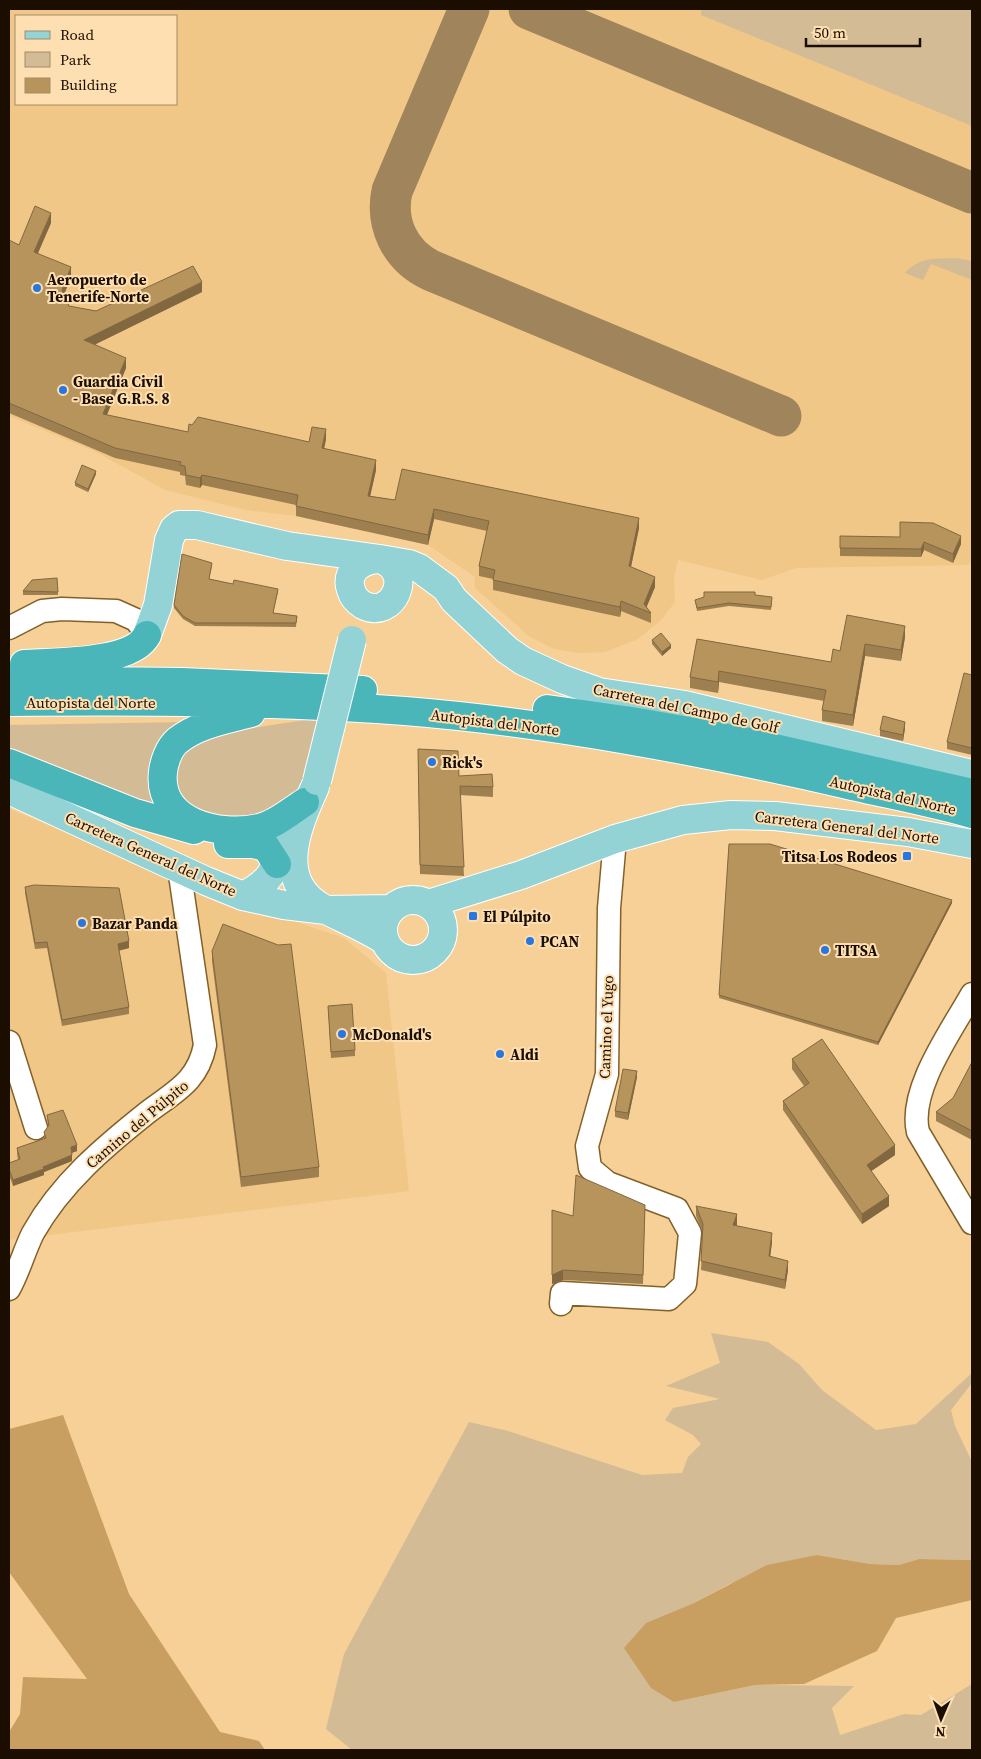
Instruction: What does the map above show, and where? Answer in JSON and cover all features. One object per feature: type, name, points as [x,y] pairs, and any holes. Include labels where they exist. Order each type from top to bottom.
[{"type":"highway","points":[[9,666],[120,654],[139,647],[147,635]]},
{"type":"highway","name":"Autopista del Norte","points":[[9,680],[288,686],[469,699],[632,721],[740,740],[972,793]]},
{"type":"highway","name":"Autopista del Norte","points":[[9,702],[155,701],[281,705],[404,711],[486,720],[650,744],[748,762],[972,814]]},
{"type":"highway","points":[[281,705],[199,726],[175,743],[164,762],[162,782],[169,802],[186,820],[206,827],[231,830],[259,828],[271,824],[305,804]]},
{"type":"highway","points":[[9,763],[135,813],[212,836],[251,837],[305,804]]},
{"type":"highway","points":[[135,813],[149,824],[186,837],[266,848],[277,864]]},
{"type":"main road","name":"Carretera del Campo de Golf","points":[[147,635],[160,597],[171,533],[174,528],[185,524],[198,525],[287,546],[409,564],[419,568],[446,588],[454,600],[507,650],[523,661],[599,692],[685,705],[972,774]]},
{"type":"main road","points":[[378,559],[392,566],[398,576],[397,593],[393,600],[382,607],[365,606],[353,596],[350,587],[354,569],[362,562],[378,559]]},
{"type":"main road","name":"Carretera del Campo de Golf","points":[[397,593],[434,592],[454,600]]},
{"type":"main road","points":[[326,910],[304,894],[296,882],[292,860],[305,804],[352,640],[365,606]]},
{"type":"main road","name":"Carretera General del Norte","points":[[9,790],[206,882],[243,896],[284,905],[326,910],[391,909]]},
{"type":"main road","points":[[243,896],[267,881],[305,804]]},
{"type":"main road","name":"Carretera General del Norte","points":[[428,904],[521,874],[614,839],[683,820],[740,815],[775,816],[908,832],[972,844]]},
{"type":"main road","points":[[277,864],[284,905]]},
{"type":"main road","name":"Carretera General del Norte","points":[[443,928],[472,904],[521,874]]},
{"type":"main road","points":[[407,901],[421,901],[428,904],[441,919],[443,928],[442,939],[438,948],[422,959],[413,961],[396,956],[384,940],[383,924],[391,909],[407,901]]},
{"type":"main road","name":"Carretera General del Norte","points":[[326,910],[346,918],[384,940]]},
{"type":"street","points":[[116,611],[124,608],[141,608],[160,597]]},
{"type":"street","points":[[9,628],[42,611],[62,609],[116,611],[136,620],[147,635]]},
{"type":"street","name":"Camino el Yugo","points":[[561,1304],[562,1293],[669,1299],[685,1284],[690,1233],[676,1209],[608,1183],[590,1168],[587,1146],[608,1074],[609,908],[614,839]]},
{"type":"street","name":"Camino del Púlpito","points":[[9,1289],[33,1234],[66,1184],[113,1140],[191,1079],[202,1063],[205,1045],[186,910],[178,868]]},
{"type":"street","points":[[186,910],[206,882]]},
{"type":"street","points":[[972,994],[941,1048],[922,1088],[915,1122],[918,1132],[972,1223]]},
{"type":"street","points":[[9,1042],[36,1128]]},
{"type":"shaded area","points":[[9,9],[972,9],[972,562],[968,565],[796,568],[762,580],[678,560],[674,577],[675,602],[662,619],[638,639],[605,652],[578,653],[554,649],[530,637],[475,588],[475,577],[428,545],[296,516],[246,510],[165,490],[94,451],[9,416]]},
{"type":"shaded area","points":[[9,809],[237,902],[344,938],[386,973],[409,1191],[9,1240]]},
{"type":"shaded area","points":[[63,1415],[129,1594],[220,1732],[259,1741],[265,1750],[9,1750],[9,1732],[20,1714],[23,1677],[87,1679],[9,1572],[9,1429]]},
{"type":"shaded area","points":[[817,1555],[870,1564],[899,1565],[919,1559],[972,1560],[972,1600],[896,1618],[877,1651],[804,1684],[755,1685],[674,1702],[651,1688],[624,1648],[646,1623],[692,1604],[767,1565]]},
{"type":"green space","points":[[701,9],[972,9],[972,126],[701,15]]},
{"type":"green space","points":[[957,258],[972,261],[972,280],[931,264],[923,280],[905,273],[923,261]]},
{"type":"green space","points":[[325,717],[310,772],[292,798],[271,816],[202,817],[183,800],[174,774],[184,754],[212,734]]},
{"type":"green space","points":[[187,722],[167,813],[9,753],[9,725]]},
{"type":"green space","points":[[711,1333],[768,1342],[799,1364],[822,1390],[876,1430],[916,1424],[972,1373],[972,1383],[951,1410],[955,1426],[972,1462],[972,1560],[919,1559],[899,1565],[870,1564],[817,1555],[729,1584],[692,1604],[674,1702],[755,1685],[854,1686],[832,1708],[840,1735],[904,1714],[921,1715],[972,1684],[972,1750],[352,1750],[326,1729],[344,1654],[469,1422],[508,1431],[642,1475],[682,1473],[688,1457],[701,1444],[693,1435],[665,1420],[673,1408],[720,1399],[666,1386],[720,1363]]},
{"type":"building","points":[[35,206],[51,213],[34,252],[71,267],[62,290],[69,306],[96,311],[193,266],[202,282],[84,340],[126,358],[103,414],[188,432],[189,424],[192,425],[198,417],[309,442],[312,427],[326,429],[322,448],[376,460],[368,496],[395,500],[402,469],[639,518],[629,566],[655,577],[644,604],[651,613],[621,601],[620,607],[493,580],[495,570],[479,566],[489,521],[434,509],[428,535],[296,506],[298,495],[202,475],[200,478],[186,475],[185,466],[180,465],[181,462],[115,448],[9,403],[9,240],[19,245]]},
{"type":"building","points":[[82,465],[96,471],[88,489],[75,483]]},
{"type":"building","points":[[900,522],[933,523],[961,536],[953,554],[924,542],[921,549],[840,548],[840,536],[900,537]]},
{"type":"building","points":[[182,554],[212,563],[209,579],[233,584],[234,580],[278,589],[273,613],[297,616],[296,623],[195,623],[183,616],[174,605]]},
{"type":"building","points":[[57,578],[58,592],[23,591],[32,580]]},
{"type":"building","points":[[704,592],[755,592],[755,595],[772,597],[771,607],[729,603],[697,608],[695,600],[704,597]]},
{"type":"building","points":[[847,615],[905,626],[901,650],[865,644],[853,715],[822,710],[826,690],[719,671],[718,682],[690,677],[697,639],[831,662],[833,649],[840,651]]},
{"type":"building","points":[[661,633],[671,645],[662,652],[652,640]]},
{"type":"building","points":[[964,673],[972,675],[972,748],[947,742]]},
{"type":"building","points":[[883,716],[905,722],[903,735],[880,730]]},
{"type":"building","points":[[418,749],[458,751],[459,776],[492,774],[493,787],[460,786],[464,867],[420,865]]},
{"type":"building","name":"TITSA","points":[[729,844],[770,844],[952,900],[878,1042],[719,995]]},
{"type":"building","points":[[34,885],[119,888],[129,941],[118,944],[129,1007],[62,1020],[47,942],[35,943],[25,887]]},
{"type":"building","points":[[223,924],[278,945],[291,944],[319,1167],[241,1177],[212,951]]},
{"type":"building","name":"McDonald's","points":[[352,1004],[355,1050],[331,1052],[328,1006]]},
{"type":"building","points":[[822,1039],[895,1145],[867,1165],[889,1196],[862,1214],[783,1101],[809,1083],[792,1059]]},
{"type":"building","points":[[972,1062],[972,1131],[936,1112],[953,1098]]},
{"type":"building","points":[[623,1069],[637,1071],[628,1113],[615,1111]]},
{"type":"building","points":[[63,1110],[77,1145],[71,1147],[72,1155],[43,1167],[44,1169],[13,1180],[9,1163],[20,1159],[17,1148],[46,1138],[44,1132],[49,1125],[47,1115]]},
{"type":"building","points":[[576,1175],[645,1205],[643,1275],[563,1270],[552,1275],[552,1210],[573,1216]]},
{"type":"building","points":[[696,1206],[737,1214],[733,1225],[772,1233],[769,1256],[788,1261],[785,1280],[701,1261],[703,1224]]},
{"type":"taxiway","points":[[469,9],[392,191],[390,203],[393,227],[403,247],[419,264],[430,270],[781,416]]},
{"type":"taxiway","points":[[529,9],[972,193]]},
{"type":"place","name":"Aeropuerto de Tenerife-Norte","points":[[37,288]]},
{"type":"place","name":"Guardia Civil - Base G.R.S. 8","points":[[63,390]]},
{"type":"place","name":"Rick's","points":[[432,762]]},
{"type":"place","name":"Titsa Los Rodeos","points":[[907,856]]},
{"type":"place","name":"El Púlpito","points":[[473,916]]},
{"type":"place","name":"Bazar Panda","points":[[82,923]]},
{"type":"place","name":"PCAN","points":[[530,941]]},
{"type":"place","name":"TITSA","points":[[825,950]]},
{"type":"place","name":"McDonald's","points":[[342,1034]]},
{"type":"place","name":"Aldi","points":[[500,1054]]}]
